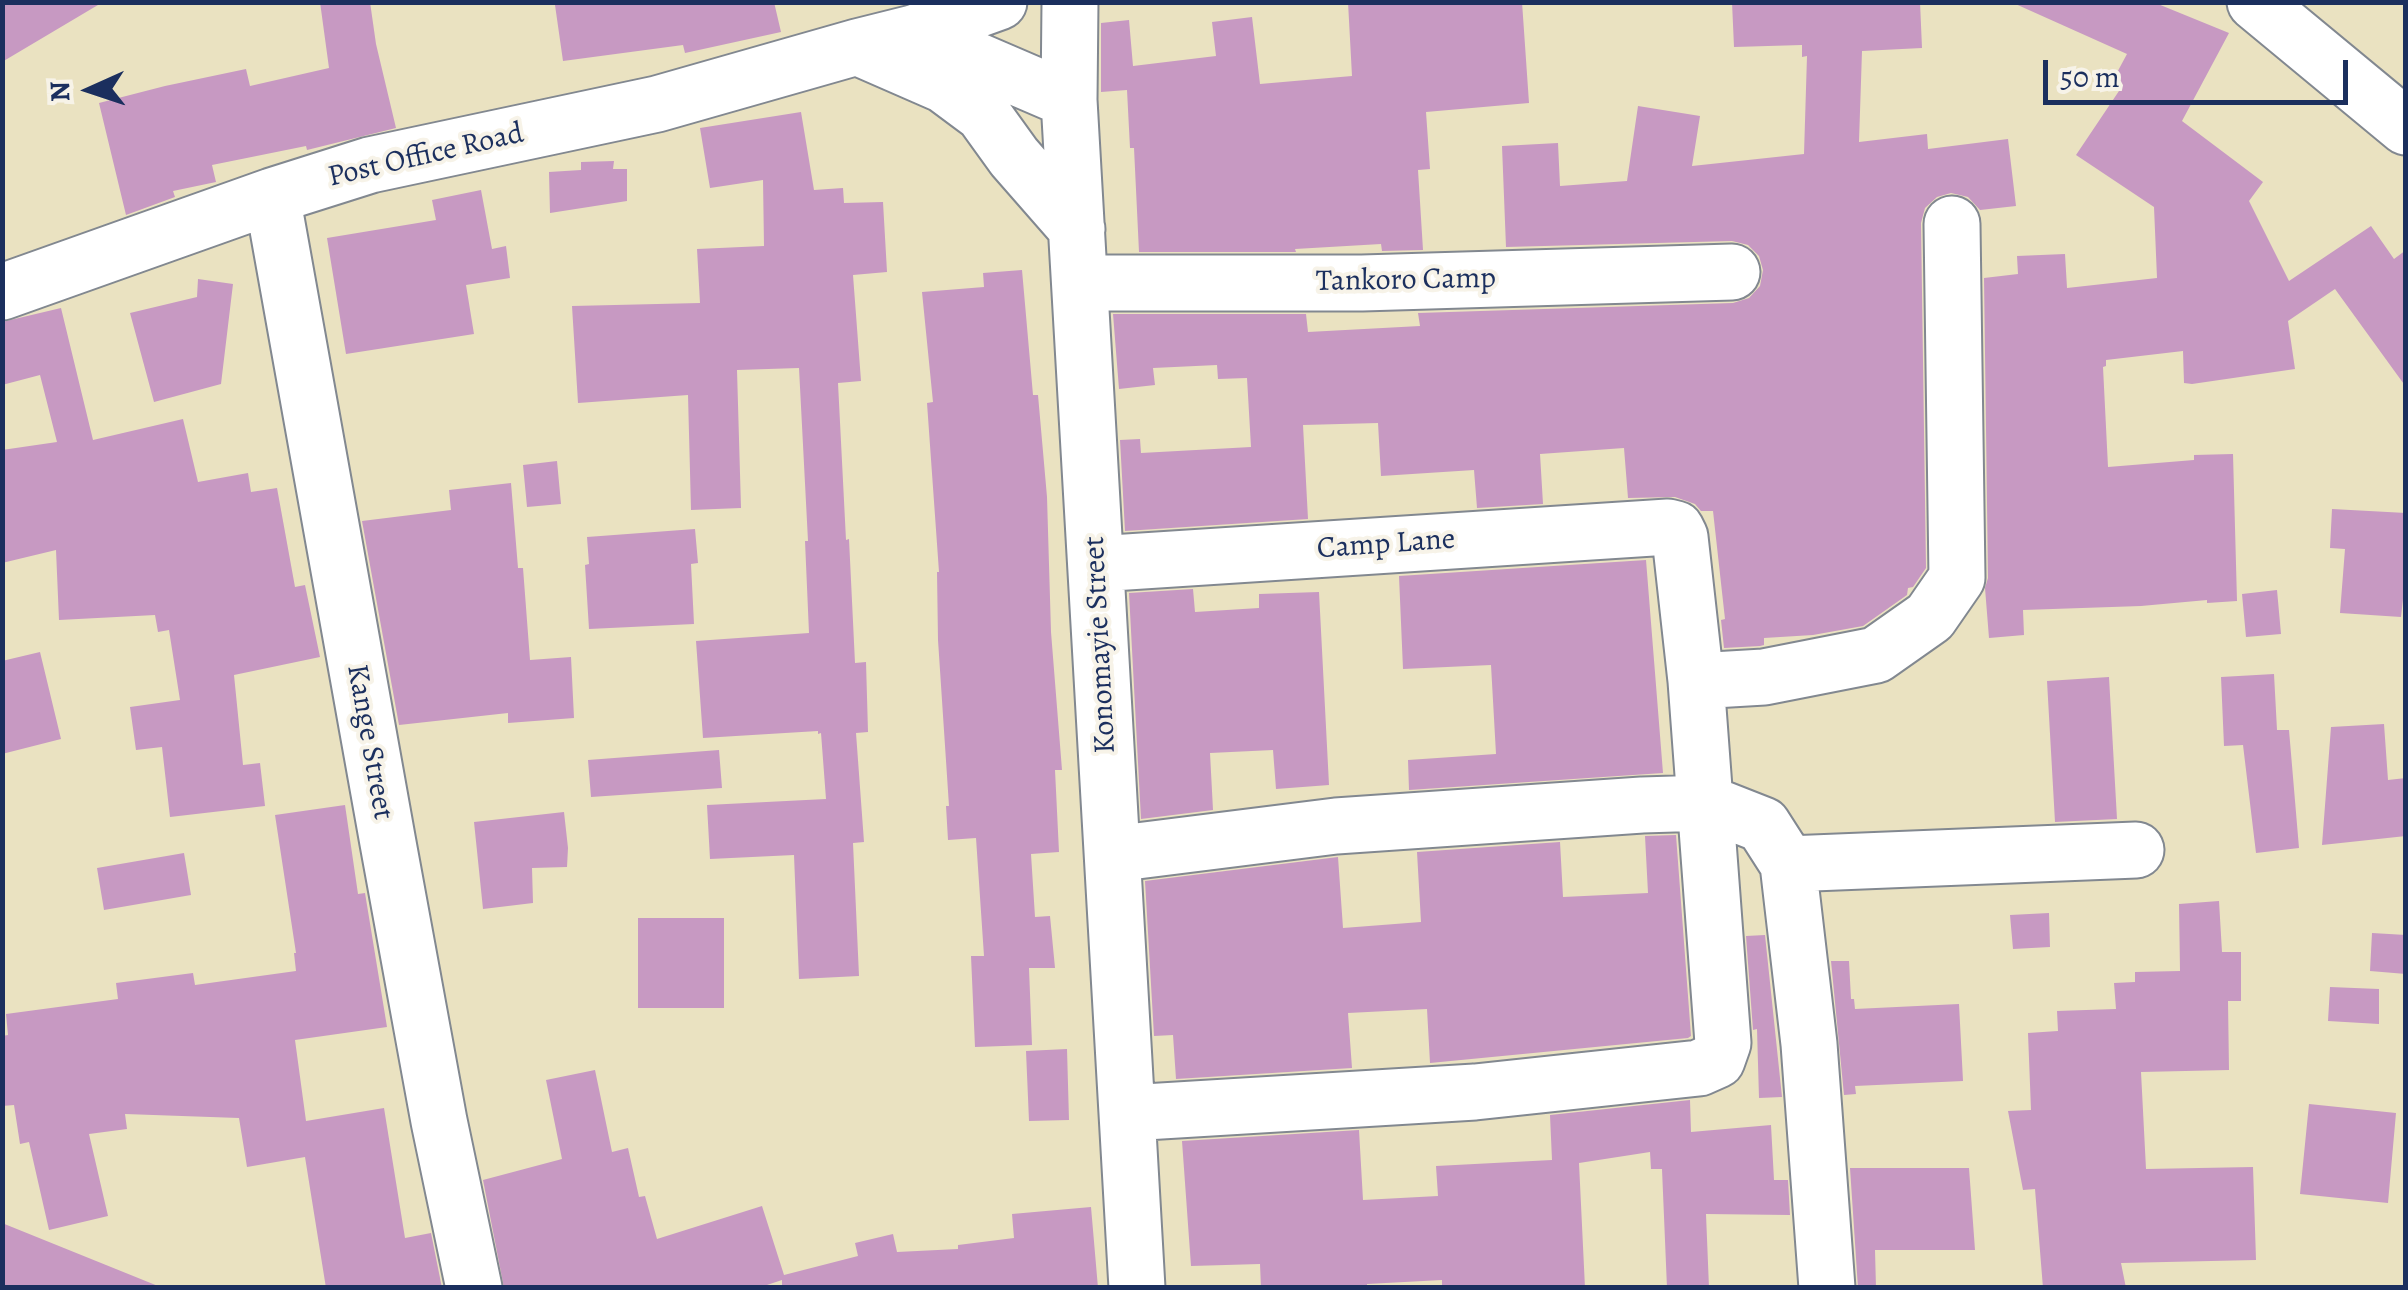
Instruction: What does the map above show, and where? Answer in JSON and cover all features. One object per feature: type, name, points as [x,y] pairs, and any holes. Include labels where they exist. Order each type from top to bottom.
[{"type":"street","name":"Post Office Road","points":[[2,292],[370,165],[657,104],[913,33],[1000,2]]},
{"type":"street","name":"Konomayie Street","points":[[1070,2],[1069,100],[1138,1288]]},
{"type":"street","points":[[2254,2],[2406,127]]},
{"type":"street","points":[[913,33],[1069,100]]},
{"type":"street","points":[[856,47],[944,85],[983,114],[1076,229]]},
{"type":"street","name":"Kange Street","points":[[272,196],[439,1121],[474,1288]]},
{"type":"street","points":[[1128,1113],[1475,1092],[1699,1068],[1717,1060],[1722,1043],[1696,682],[1764,677],[1876,655],[1930,617],[1956,578],[1952,224]]},
{"type":"street","name":"Tankoro Camp","points":[[1080,283],[1362,283],[1732,272]]},
{"type":"street","name":"Camp Lane","points":[[1096,564],[1668,527],[1676,529],[1680,537],[1696,682]]},
{"type":"street","points":[[1113,854],[1336,826],[1642,805],[1706,803],[1762,826],[1788,864],[1809,1044],[1827,1288]]},
{"type":"street","points":[[1788,864],[2136,850]]},
{"type":"building","points":[[2,2],[103,2],[2,62]]},
{"type":"building","points":[[320,2],[370,2],[396,128],[307,150],[306,146],[212,165],[216,182],[173,191],[175,197],[126,215],[99,103],[246,69],[250,86],[329,68]]},
{"type":"building","points":[[774,2],[781,32],[685,53],[683,45],[563,61],[555,5]]},
{"type":"building","points":[[1348,2],[1522,2],[1529,103],[1426,112],[1430,169],[1418,170],[1423,250],[1382,251],[1381,244],[1295,249],[1296,252],[1139,252],[1127,90],[1101,92],[1101,23],[1129,20],[1133,66],[1216,56],[1212,22],[1252,17],[1260,84],[1352,76]]},
{"type":"building","points":[[1732,2],[1920,2],[1922,48],[1862,51],[1859,142],[1927,134],[1928,149],[2008,139],[2016,206],[1980,210],[1968,197],[1951,193],[1937,197],[1925,208],[1921,223],[1926,568],[1913,587],[1908,588],[1907,595],[1863,626],[1764,638],[1764,645],[1760,646],[1724,648],[1721,620],[1725,619],[1713,511],[1701,511],[1695,504],[1675,497],[1628,498],[1624,448],[1540,454],[1543,504],[1477,508],[1474,470],[1381,476],[1378,423],[1303,425],[1308,519],[1125,531],[1120,440],[1140,439],[1141,453],[1251,447],[1247,378],[1218,379],[1217,365],[1153,368],[1155,385],[1119,389],[1113,314],[1306,314],[1308,332],[1420,326],[1418,313],[1733,303],[1749,298],[1760,286],[1763,270],[1759,256],[1748,245],[1732,241],[1506,247],[1502,146],[1558,143],[1560,186],[1627,181],[1638,106],[1700,116],[1692,166],[1804,154],[1807,56],[1802,57],[1802,45],[1734,47]]},
{"type":"building","points":[[2011,2],[2153,2],[2229,33],[2182,121],[2263,182],[2249,201],[2289,281],[2371,226],[2394,259],[2406,250],[2406,387],[2335,289],[2288,321],[2295,369],[2192,384],[2184,383],[2183,351],[2106,360],[2103,367],[2108,467],[2194,460],[2194,455],[2233,454],[2237,601],[2023,610],[2024,635],[1989,638],[1985,588],[1988,578],[1984,278],[2018,274],[2017,256],[2065,254],[2067,288],[2157,278],[2154,207],[2076,155],[2123,85],[2113,80],[2127,54]]},
{"type":"building","points":[[801,112],[814,190],[843,188],[844,203],[883,202],[887,272],[853,275],[861,381],[838,383],[855,663],[866,662],[868,732],[856,733],[864,842],[853,843],[859,976],[799,979],[794,855],[710,859],[707,805],[826,799],[821,733],[703,738],[696,641],[809,633],[799,368],[737,370],[741,508],[691,510],[688,395],[578,403],[572,306],[700,303],[697,249],[764,246],[763,180],[710,188],[700,128]]},
{"type":"building","points":[[614,161],[613,169],[627,169],[627,201],[550,213],[549,172],[581,170],[581,162]]},
{"type":"building","points":[[481,190],[492,249],[506,246],[510,278],[466,285],[474,334],[346,354],[327,238],[436,220],[432,200]]},
{"type":"building","points":[[1022,270],[1047,497],[1051,632],[1062,770],[1055,770],[1059,852],[1031,854],[1035,917],[1050,916],[1055,968],[1029,968],[1032,1045],[975,1047],[971,956],[984,956],[976,838],[948,840],[938,640],[939,572],[927,403],[933,402],[922,292],[984,287],[983,273]]},
{"type":"building","points":[[198,279],[233,284],[221,384],[154,402],[130,313],[197,297]]},
{"type":"building","points":[[61,308],[93,440],[183,419],[198,482],[248,473],[251,492],[277,488],[295,587],[305,585],[320,657],[234,675],[243,765],[260,763],[265,806],[170,817],[162,747],[136,750],[130,707],[180,700],[169,630],[158,632],[155,615],[59,620],[56,550],[2,563],[2,450],[57,442],[40,375],[2,385],[2,322]]},
{"type":"building","points":[[557,461],[561,504],[527,507],[523,465]]},
{"type":"building","points":[[511,483],[530,660],[571,657],[574,718],[508,723],[508,713],[399,725],[362,521],[451,510],[449,490]]},
{"type":"building","points":[[2332,509],[2406,513],[2406,600],[2403,599],[2401,617],[2340,613],[2345,549],[2330,548]]},
{"type":"building","points":[[695,529],[698,563],[691,564],[694,624],[589,629],[587,537]]},
{"type":"building","points":[[1646,560],[1663,773],[1409,790],[1408,760],[1496,754],[1491,665],[1403,669],[1399,576]]},
{"type":"building","points":[[1193,589],[1195,612],[1259,608],[1259,594],[1319,592],[1329,785],[1276,789],[1273,750],[1210,753],[1213,810],[1141,819],[1129,593]]},
{"type":"building","points":[[2277,590],[2281,634],[2246,637],[2242,594]]},
{"type":"building","points":[[40,652],[61,739],[2,754],[2,661]]},
{"type":"building","points":[[2274,674],[2277,730],[2289,730],[2299,848],[2256,853],[2243,745],[2224,746],[2221,677]]},
{"type":"building","points":[[2109,677],[2117,819],[2055,822],[2047,681]]},
{"type":"building","points":[[2384,724],[2388,780],[2406,778],[2406,836],[2322,845],[2331,727]]},
{"type":"building","points":[[719,750],[722,788],[591,797],[588,760]]},
{"type":"building","points":[[345,805],[358,894],[365,893],[387,1027],[295,1040],[306,1121],[384,1108],[405,1238],[431,1233],[442,1288],[326,1288],[305,1157],[247,1167],[239,1118],[125,1114],[127,1129],[89,1134],[108,1216],[49,1230],[29,1142],[20,1144],[14,1105],[2,1106],[2,1036],[8,1035],[6,1014],[118,999],[116,983],[193,973],[195,985],[296,971],[275,815]]},
{"type":"building","points":[[564,812],[567,867],[532,868],[533,903],[483,909],[474,822]]},
{"type":"building","points":[[1676,835],[1691,1036],[1688,1038],[1430,1063],[1427,1009],[1348,1013],[1352,1068],[1176,1079],[1173,1035],[1154,1036],[1145,881],[1338,857],[1343,928],[1421,922],[1417,852],[1560,842],[1563,897],[1648,893],[1645,836]]},
{"type":"building","points":[[184,853],[191,895],[104,910],[97,868]]},
{"type":"building","points":[[2219,901],[2222,952],[2241,952],[2241,1001],[2228,1001],[2229,1070],[2141,1072],[2146,1169],[2253,1167],[2256,1260],[2121,1263],[2126,1288],[2043,1288],[2035,1189],[2023,1190],[2008,1111],[2031,1110],[2028,1033],[2058,1031],[2057,1011],[2116,1009],[2114,983],[2135,982],[2135,972],[2180,971],[2179,904]]},
{"type":"building","points":[[2049,913],[2050,947],[2013,949],[2010,915]]},
{"type":"building","points":[[638,918],[724,918],[724,1008],[638,1008]]},
{"type":"building","points":[[2372,933],[2406,935],[2406,974],[2370,971]]},
{"type":"building","points":[[1765,935],[1782,1097],[1759,1098],[1757,1029],[1753,1030],[1746,936]]},
{"type":"building","points":[[1831,961],[1849,961],[1855,1009],[1959,1004],[1963,1081],[1855,1086],[1856,1094],[1844,1095]]},
{"type":"building","points":[[2330,987],[2379,989],[2379,1024],[2328,1021]]},
{"type":"building","points":[[1067,1049],[1069,1120],[1029,1121],[1026,1051]]},
{"type":"building","points":[[595,1070],[612,1152],[628,1148],[639,1197],[645,1196],[657,1239],[762,1206],[784,1275],[858,1256],[855,1243],[893,1234],[897,1252],[958,1249],[958,1245],[1014,1238],[1012,1214],[1091,1207],[1098,1288],[782,1288],[782,1280],[758,1288],[504,1288],[483,1180],[562,1159],[546,1080]]},
{"type":"building","points":[[1690,1100],[1691,1132],[1771,1125],[1774,1180],[1788,1180],[1790,1215],[1706,1214],[1709,1288],[1667,1288],[1662,1169],[1651,1169],[1650,1152],[1579,1163],[1585,1288],[1442,1288],[1442,1280],[1367,1284],[1367,1288],[1261,1288],[1260,1264],[1191,1266],[1182,1141],[1359,1130],[1363,1200],[1438,1196],[1436,1166],[1552,1160],[1550,1115]]},
{"type":"building","points":[[2309,1104],[2396,1113],[2388,1203],[2300,1194]]},
{"type":"building","points":[[1850,1168],[1969,1168],[1975,1250],[1875,1250],[1876,1288],[1858,1288]]},
{"type":"building","points":[[2,1223],[158,1286],[2,1288]]}]
